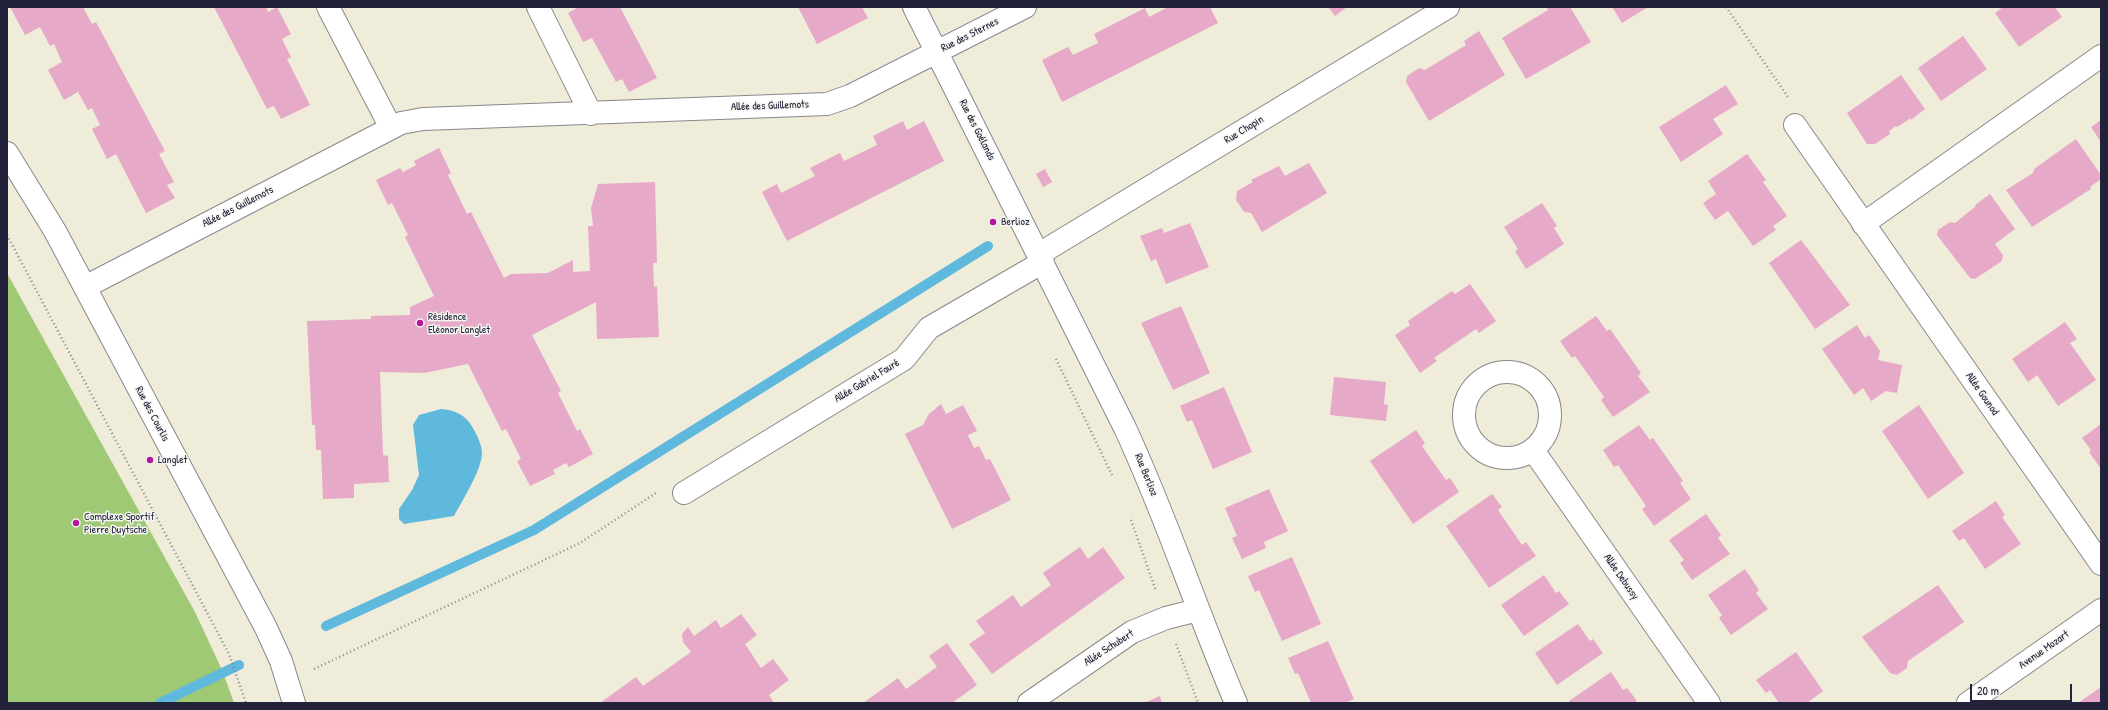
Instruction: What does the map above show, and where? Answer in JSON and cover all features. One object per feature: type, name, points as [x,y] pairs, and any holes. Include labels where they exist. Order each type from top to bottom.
[{"type":"street","points":[[328,7],[391,128]]},
{"type":"street","points":[[538,7],[591,114]]},
{"type":"street","name":"Rue des Goélands","points":[[914,7],[1041,258]]},
{"type":"street","name":"Rue des Sternes","points":[[937,52],[1025,7]]},
{"type":"street","name":"Rue Chopin","points":[[1041,258],[1448,7]]},
{"type":"street","name":"Allée des Guillemots","points":[[85,286],[391,128],[412,120],[827,104],[850,96],[937,52]]},
{"type":"street","points":[[1863,224],[2101,56]]},
{"type":"street","name":"Allée Gounod","points":[[1794,125],[2101,564]]},
{"type":"street","name":"Rue des Courlis","points":[[7,153],[46,213],[269,634],[281,661],[294,703]]},
{"type":"street","name":"Allée Gabriel Fauré","points":[[684,493],[904,359],[930,328],[1041,258]]},
{"type":"street","name":"Rue Berlioz","points":[[1041,258],[1146,472],[1198,610],[1236,703]]},
{"type":"street","name":"Allée Debussy","points":[[1533,450],[1709,703]]},
{"type":"street","name":"Allée Schubert","points":[[1029,703],[1132,632],[1166,618],[1198,610]]},
{"type":"street","name":"Avenue Mozart","points":[[1968,703],[2101,610]]},
{"type":"path","points":[[1726,7],[1788,97],[1794,125]]},
{"type":"path","points":[[7,235],[229,654],[246,703]]},
{"type":"path","points":[[1052,352],[1113,478]]},
{"type":"path","points":[[1130,519],[1198,703]]},
{"type":"green space","name":"Complexe Sportif Pierre Duytsche","points":[[7,273],[195,612],[223,672],[234,703],[7,703]]},
{"type":"water","points":[[441,409],[460,414],[470,423],[478,437],[481,447],[481,461],[471,486],[454,516],[404,524],[399,519],[399,509],[412,490],[419,475],[413,425],[419,415]]},
{"type":"building","points":[[10,7],[83,7],[92,24],[96,22],[165,151],[159,154],[174,182],[167,185],[175,198],[146,213],[116,154],[107,159],[92,129],[100,125],[92,108],[88,110],[78,92],[64,100],[48,70],[62,62],[54,44],[50,46],[40,27],[25,35]]},
{"type":"building","points":[[214,7],[266,7],[268,12],[277,7],[291,34],[282,39],[291,57],[287,59],[310,105],[281,119],[274,106],[267,109]]},
{"type":"building","points":[[576,7],[620,7],[657,78],[629,92],[622,79],[616,82],[592,38],[583,42],[568,13],[577,8]]},
{"type":"building","points":[[798,7],[862,7],[868,18],[817,44]]},
{"type":"building","points":[[1168,7],[1210,7],[1218,23],[1062,102],[1042,60],[1068,47],[1073,55],[1098,43],[1094,34],[1145,8],[1149,17]]},
{"type":"building","points":[[1328,7],[1347,7],[1335,16]]},
{"type":"building","points":[[1546,7],[1570,7],[1591,42],[1526,79],[1502,38],[1548,10]]},
{"type":"building","points":[[1612,7],[1648,7],[1622,23]]},
{"type":"building","points":[[2003,7],[2055,7],[2062,17],[2019,47],[1995,13]]},
{"type":"building","points":[[1479,31],[1505,75],[1429,121],[1406,82],[1407,76],[1419,68],[1425,70],[1466,45],[1464,41]]},
{"type":"building","points":[[1963,36],[1987,69],[1941,101],[1918,68]]},
{"type":"building","points":[[1901,75],[1925,109],[1911,120],[1911,118],[1897,127],[1896,126],[1889,131],[1890,134],[1875,144],[1867,144],[1847,113]]},
{"type":"building","points":[[1726,85],[1738,104],[1713,119],[1723,134],[1681,162],[1659,127]]},
{"type":"building","points":[[2101,120],[2101,142],[2091,127]]},
{"type":"building","points":[[903,121],[907,130],[924,121],[944,161],[787,241],[762,192],[777,184],[781,193],[815,176],[810,168],[840,153],[844,161],[877,145],[873,136]]},
{"type":"building","points":[[2076,139],[2101,175],[2101,179],[2090,187],[2091,189],[2032,227],[2006,190],[2033,173],[2034,169]]},
{"type":"building","name":"Résidence Eléonor Langlet","points":[[439,148],[451,173],[448,175],[467,214],[471,212],[504,278],[511,274],[548,273],[573,260],[573,272],[590,271],[588,226],[593,226],[591,208],[598,184],[655,182],[657,263],[653,263],[654,287],[657,286],[659,337],[597,339],[596,302],[532,335],[561,391],[558,393],[577,431],[580,429],[593,454],[569,467],[566,463],[553,470],[555,474],[530,486],[517,461],[521,459],[506,429],[502,431],[468,364],[424,373],[380,372],[383,455],[388,456],[389,482],[354,484],[354,498],[323,499],[321,450],[316,450],[315,425],[312,425],[307,321],[371,319],[371,316],[410,315],[410,307],[434,296],[405,237],[408,235],[392,203],[388,205],[376,180],[400,168],[403,172],[416,165],[414,161]]},
{"type":"building","points":[[1747,154],[1766,180],[1763,182],[1787,216],[1773,226],[1776,230],[1753,246],[1728,211],[1715,220],[1703,203],[1716,194],[1708,181]]},
{"type":"building","points":[[1309,163],[1327,193],[1262,232],[1251,213],[1244,212],[1236,200],[1237,191],[1253,182],[1251,180],[1279,166],[1285,176]]},
{"type":"building","points":[[1045,169],[1052,182],[1043,187],[1036,174]]},
{"type":"building","points":[[1990,194],[2015,229],[1995,244],[2003,255],[2002,261],[1975,279],[1970,278],[1937,235],[1938,230],[1950,222],[1955,223]]},
{"type":"building","points":[[1542,203],[1557,226],[1554,228],[1564,244],[1526,269],[1515,251],[1518,249],[1504,227]]},
{"type":"building","points":[[1190,223],[1209,267],[1166,284],[1156,259],[1151,261],[1140,236],[1162,228],[1164,233]]},
{"type":"building","points":[[1801,240],[1850,305],[1815,329],[1769,263]]},
{"type":"building","points":[[1470,284],[1496,321],[1479,333],[1476,329],[1434,358],[1437,361],[1420,373],[1395,335],[1410,325],[1408,321],[1452,291],[1455,294]]},
{"type":"building","points":[[1181,306],[1210,373],[1173,390],[1141,323]]},
{"type":"building","points":[[1596,316],[1607,331],[1610,329],[1641,373],[1638,376],[1650,392],[1613,417],[1601,400],[1604,397],[1575,356],[1572,358],[1560,341]]},
{"type":"building","points":[[2065,322],[2077,339],[2070,343],[2096,380],[2058,406],[2037,375],[2028,382],[2012,359]]},
{"type":"building","points":[[1857,325],[1865,338],[1869,335],[1880,351],[1878,360],[1902,365],[1897,393],[1886,391],[1871,401],[1863,388],[1854,395],[1822,349]]},
{"type":"building","points":[[1334,377],[1386,382],[1384,404],[1388,405],[1386,421],[1330,415]]},
{"type":"building","points":[[1224,387],[1252,452],[1213,469],[1192,420],[1187,422],[1180,406]]},
{"type":"building","points":[[941,404],[946,414],[963,405],[977,431],[968,435],[974,448],[979,446],[986,460],[990,459],[1011,500],[952,529],[905,434],[923,425],[929,414]]},
{"type":"building","points":[[1919,405],[1964,473],[1928,499],[1882,431]]},
{"type":"building","points":[[2101,424],[2101,469],[2089,452],[2091,450],[2082,438]]},
{"type":"building","points":[[1639,425],[1650,440],[1653,438],[1683,481],[1680,483],[1691,499],[1654,526],[1642,509],[1646,506],[1618,465],[1614,467],[1603,450]]},
{"type":"building","points":[[1416,430],[1425,443],[1422,446],[1446,480],[1450,478],[1459,492],[1413,524],[1370,461]]},
{"type":"building","points":[[1269,489],[1288,531],[1264,542],[1266,548],[1242,559],[1232,538],[1237,536],[1225,508]]},
{"type":"building","points":[[1492,494],[1502,507],[1498,510],[1522,545],[1526,542],[1536,556],[1489,588],[1446,526]]},
{"type":"building","points":[[1996,501],[2005,515],[2002,517],[2021,544],[1985,569],[1964,538],[1959,541],[1952,531]]},
{"type":"building","points":[[1706,514],[1721,535],[1718,538],[1730,554],[1692,580],[1680,563],[1684,560],[1669,540]]},
{"type":"building","points":[[1080,547],[1088,559],[1103,547],[1125,578],[992,674],[969,644],[985,633],[976,621],[1013,595],[1021,607],[1051,585],[1043,573]]},
{"type":"building","points":[[1292,557],[1321,624],[1282,641],[1259,590],[1255,592],[1248,576]]},
{"type":"building","points":[[1745,569],[1759,590],[1756,593],[1768,609],[1731,635],[1719,618],[1722,615],[1708,595]]},
{"type":"building","points":[[1544,575],[1556,593],[1559,591],[1569,604],[1524,636],[1501,605]]},
{"type":"building","points":[[1938,585],[1964,622],[1908,661],[1907,668],[1897,675],[1890,673],[1862,637]]},
{"type":"building","points":[[741,614],[757,635],[745,644],[761,668],[773,659],[789,680],[769,695],[774,703],[600,703],[636,677],[643,686],[691,652],[683,642],[682,634],[688,627],[694,636],[716,620],[721,628]]},
{"type":"building","points":[[1578,624],[1590,641],[1593,639],[1603,653],[1557,685],[1535,653]]},
{"type":"building","points":[[1328,641],[1354,699],[1345,703],[1311,703],[1298,673],[1295,674],[1288,658]]},
{"type":"building","points":[[947,643],[977,685],[952,703],[863,703],[898,678],[906,689],[937,667],[929,656]]},
{"type":"building","points":[[1796,652],[1823,691],[1807,703],[1779,703],[1770,690],[1766,693],[1756,680]]},
{"type":"building","points":[[1611,672],[1623,690],[1627,688],[1637,701],[1634,703],[1570,703],[1569,701]]},
{"type":"building","points":[[2101,687],[2101,703],[2078,703]]},
{"type":"building","points":[[1160,696],[1162,703],[1144,703]]},
{"type":"waterway","points":[[326,626],[534,530],[988,246]]},
{"type":"waterway","points":[[160,703],[239,665]]},
{"type":"place","name":"Berlioz","points":[[993,222]]},
{"type":"place","name":"Résidence Eléonor Langlet","points":[[420,323]]},
{"type":"place","name":"Langlet","points":[[150,460]]},
{"type":"place","name":"Complexe Sportif Pierre Duytsche","points":[[76,523]]}]
